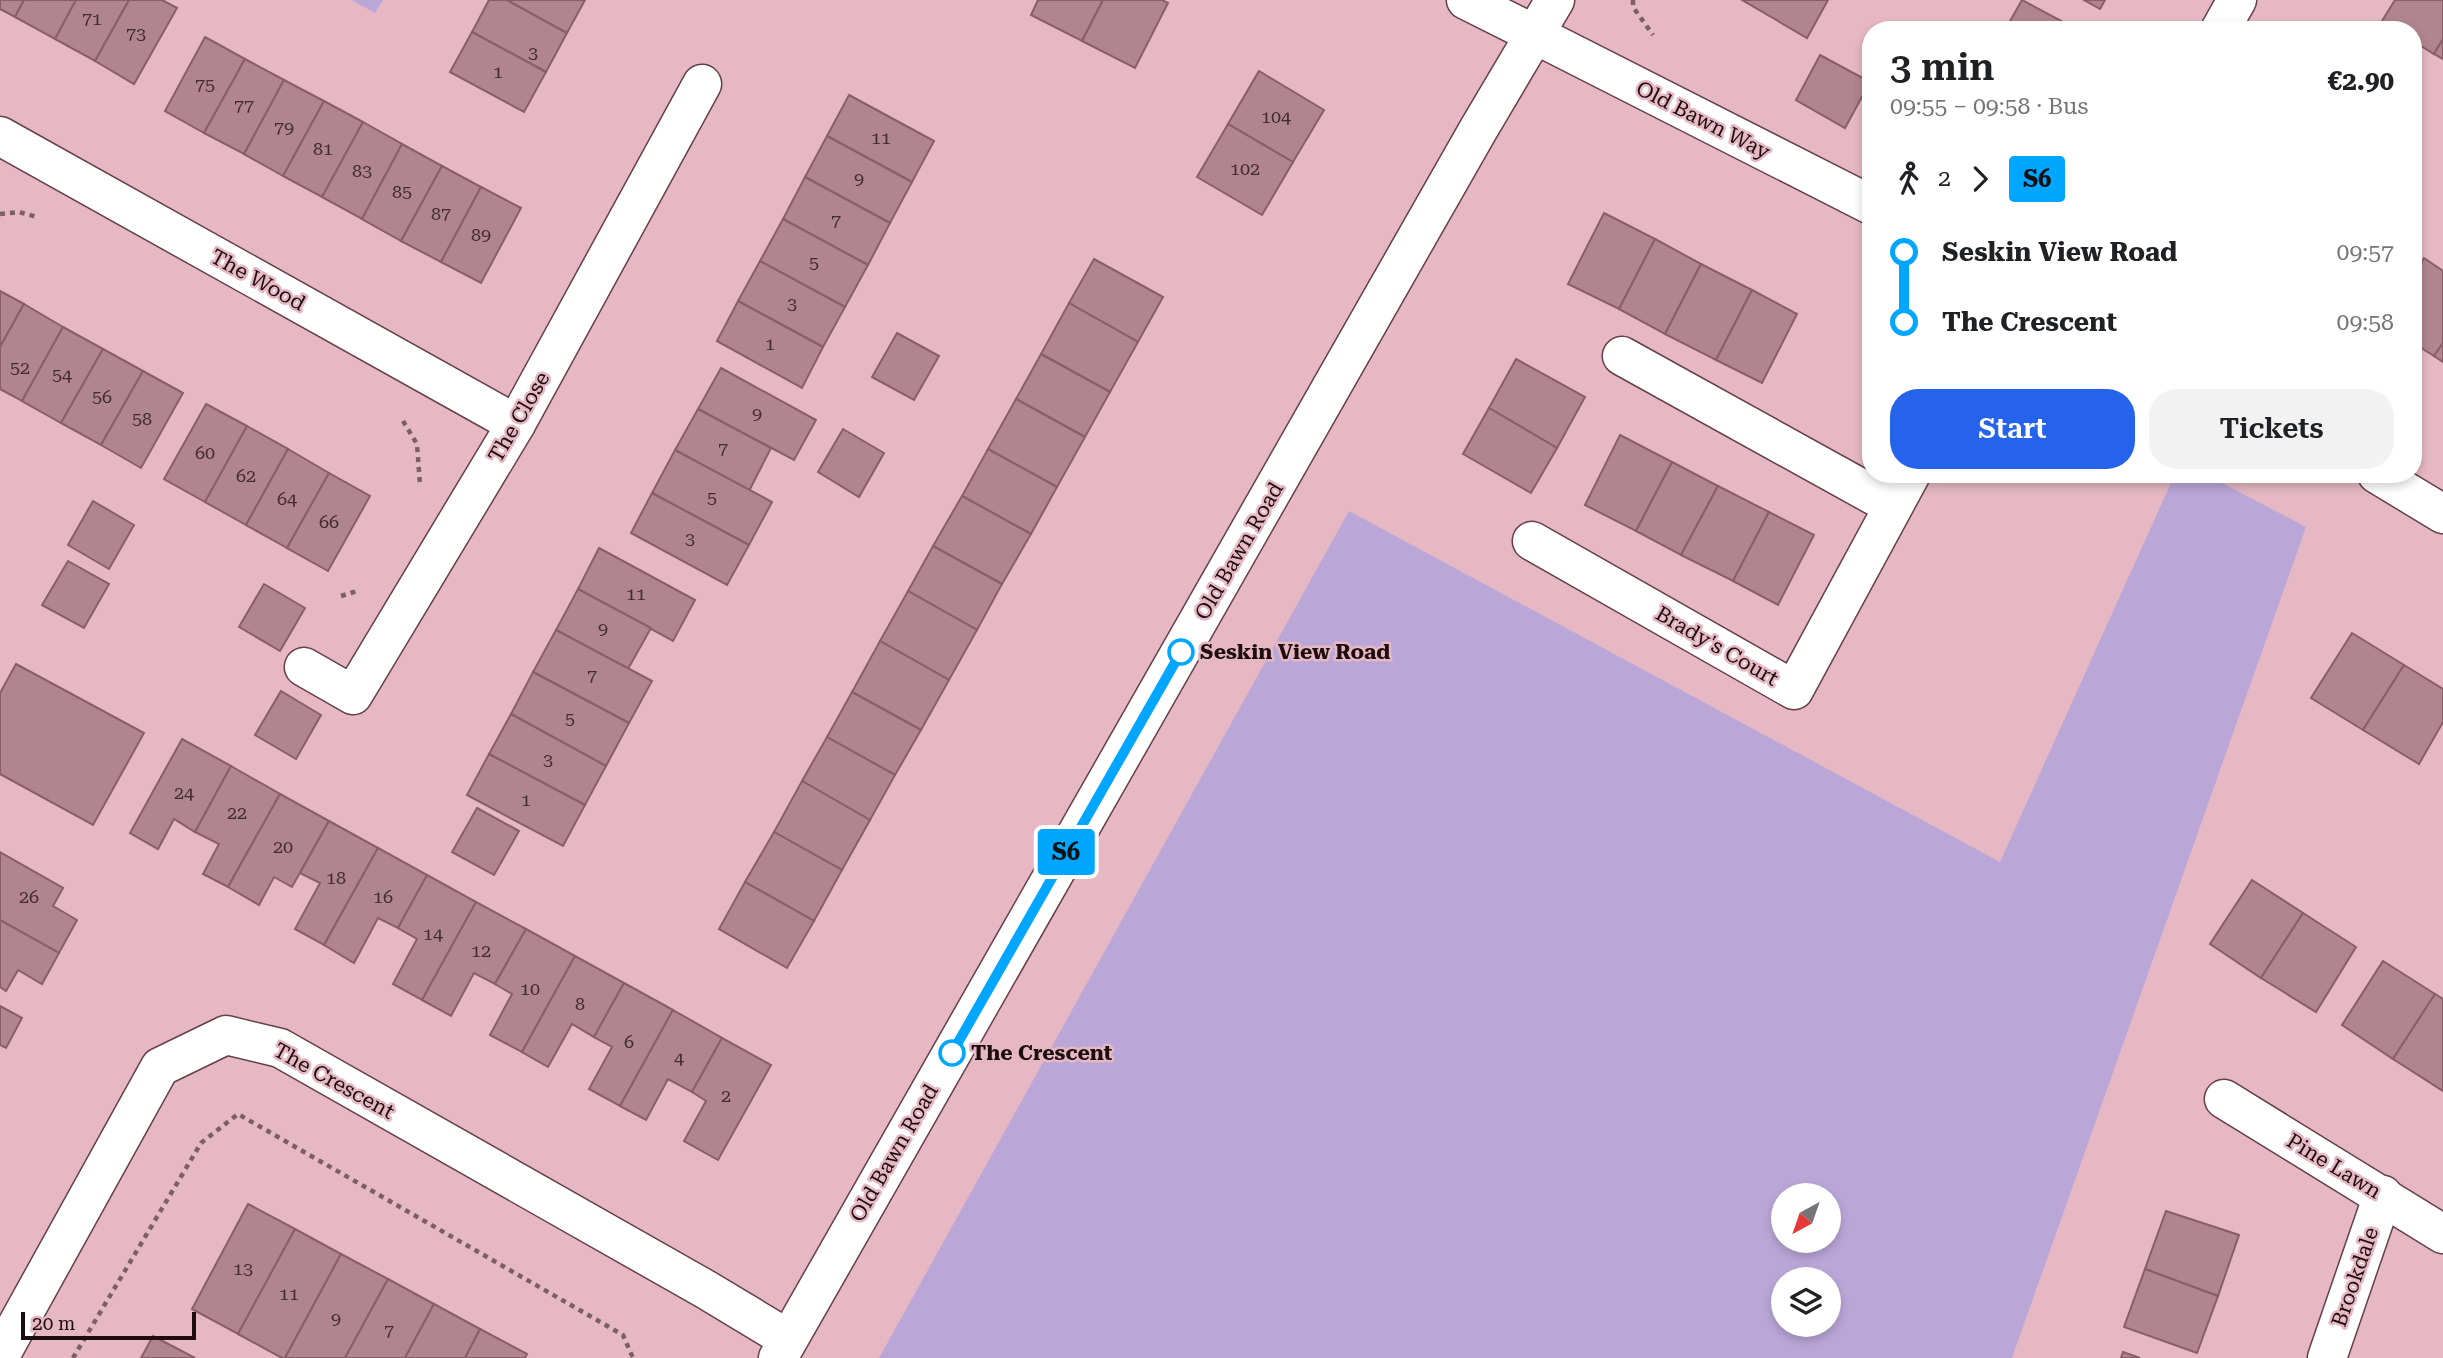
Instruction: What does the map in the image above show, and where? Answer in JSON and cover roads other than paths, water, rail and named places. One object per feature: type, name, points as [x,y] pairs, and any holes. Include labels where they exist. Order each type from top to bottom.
[{"type":"street","points":[[1466,0],[1536,34]]},
{"type":"street","name":"Old Bawn Road","points":[[783,1349],[1478,130],[1555,0]]},
{"type":"street","points":[[2225,21],[2237,0]]},
{"type":"street","name":"Old Bawn Way","points":[[1536,34],[1862,200]]},
{"type":"street","name":"The Close","points":[[304,667],[354,695],[516,424],[702,84]]},
{"type":"street","name":"The Wood","points":[[0,136],[516,424]]},
{"type":"street","name":"Brady's Court","points":[[1622,356],[1862,471]]},
{"type":"street","points":[[2392,483],[2443,514]]},
{"type":"street","name":"Brady's Court","points":[[1532,541],[1794,690],[1902,490]]},
{"type":"street","name":"The Crescent","points":[[0,1356],[160,1067],[226,1035],[280,1048],[705,1289],[783,1349]]},
{"type":"street","name":"Pine Lawn","points":[[2224,1099],[2443,1234]]},
{"type":"street","name":"Brookdale","points":[[2328,1358],[2382,1195]]},
{"type":"place","name":"Seskin View Road","points":[[1181,652]]},
{"type":"place","name":"The Crescent","points":[[952,1053]]}]
